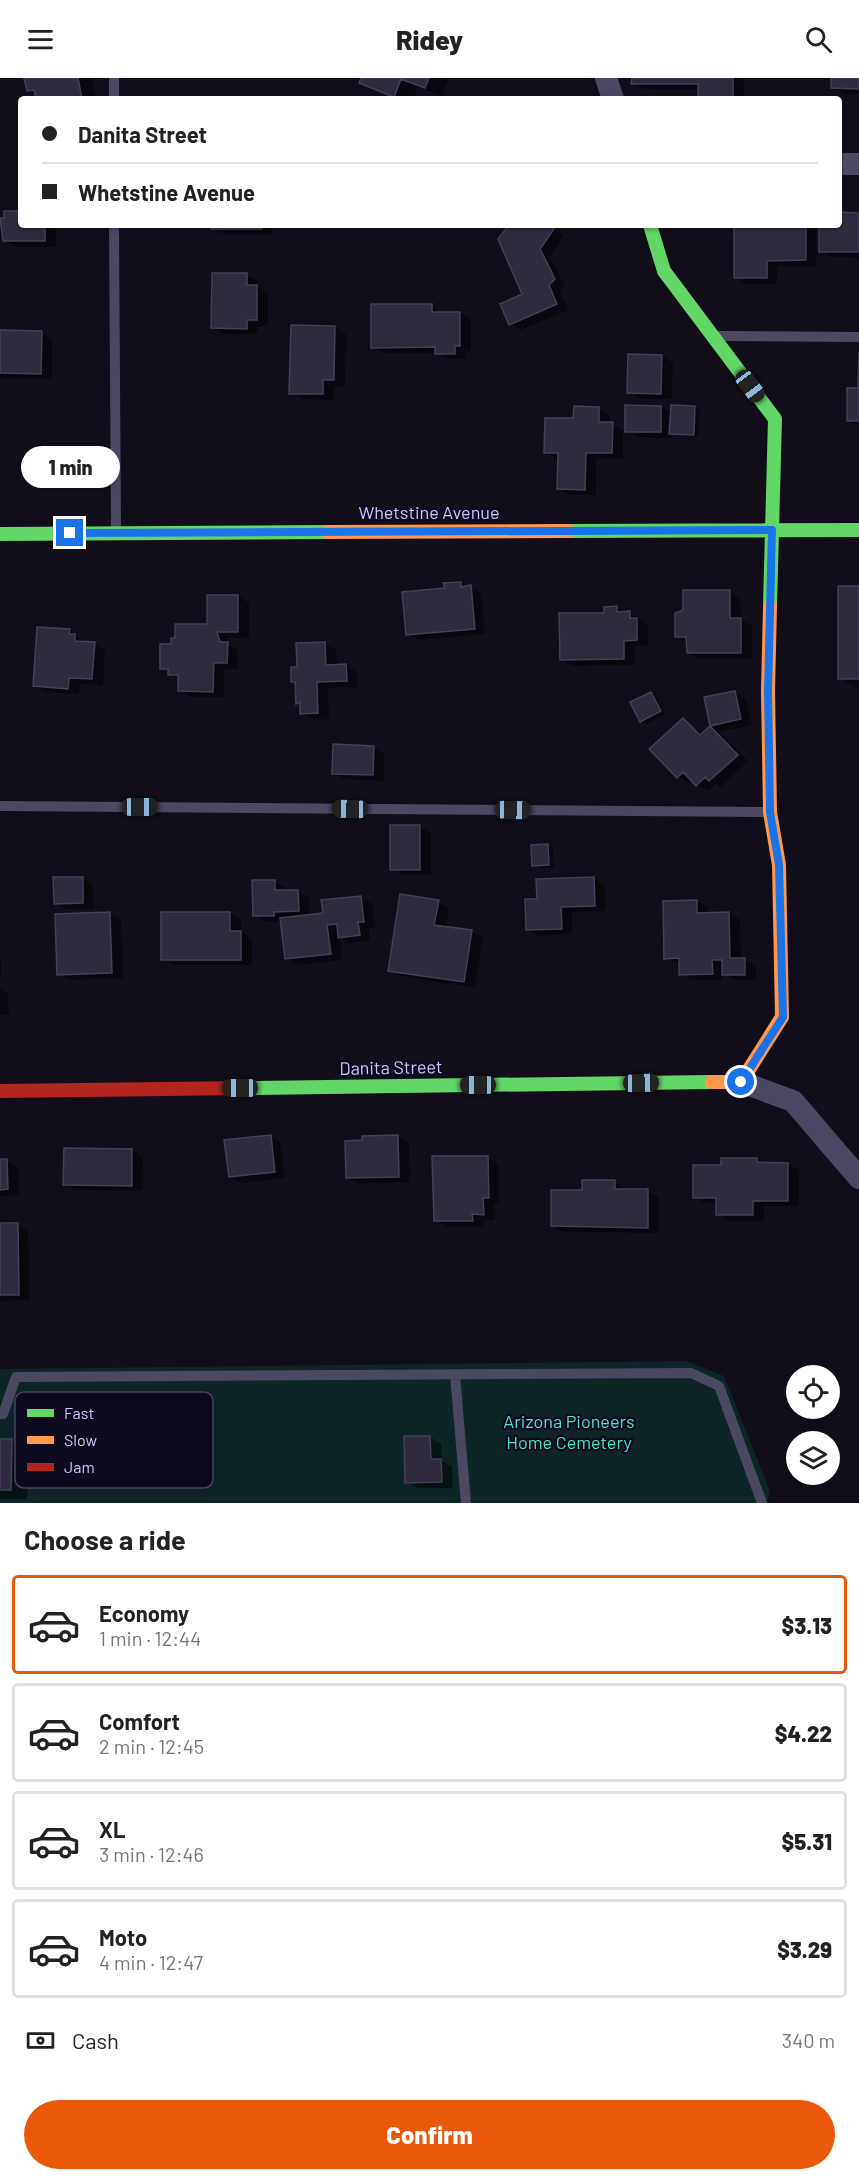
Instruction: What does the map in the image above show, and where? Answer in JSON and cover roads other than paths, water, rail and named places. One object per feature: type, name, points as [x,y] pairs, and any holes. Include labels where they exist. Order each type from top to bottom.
[{"type":"street","points":[[606,78],[611,96]]},
{"type":"street","points":[[842,164],[859,164]]},
{"type":"street","points":[[651,228],[664,271],[775,419],[768,691],[770,812],[779,865],[783,1017],[741,1082],[793,1101],[859,1178]]},
{"type":"street","name":"Whetstine Avenue","points":[[0,534],[859,530]]},
{"type":"street","name":"Danita Street","points":[[0,1091],[741,1082]]},
{"type":"lane","points":[[114,78],[114,96]]},
{"type":"lane","points":[[114,228],[116,533]]},
{"type":"lane","points":[[712,336],[859,337]]},
{"type":"lane","points":[[0,806],[770,812]]},
{"type":"lane","points":[[0,1414],[3,1414],[16,1377],[692,1372],[719,1386],[762,1503]]},
{"type":"lane","points":[[455,1375],[466,1503]]},
{"type":"park label","name":"Arizona Pioneers Home Cemetery","points":[[569,1432]]}]
